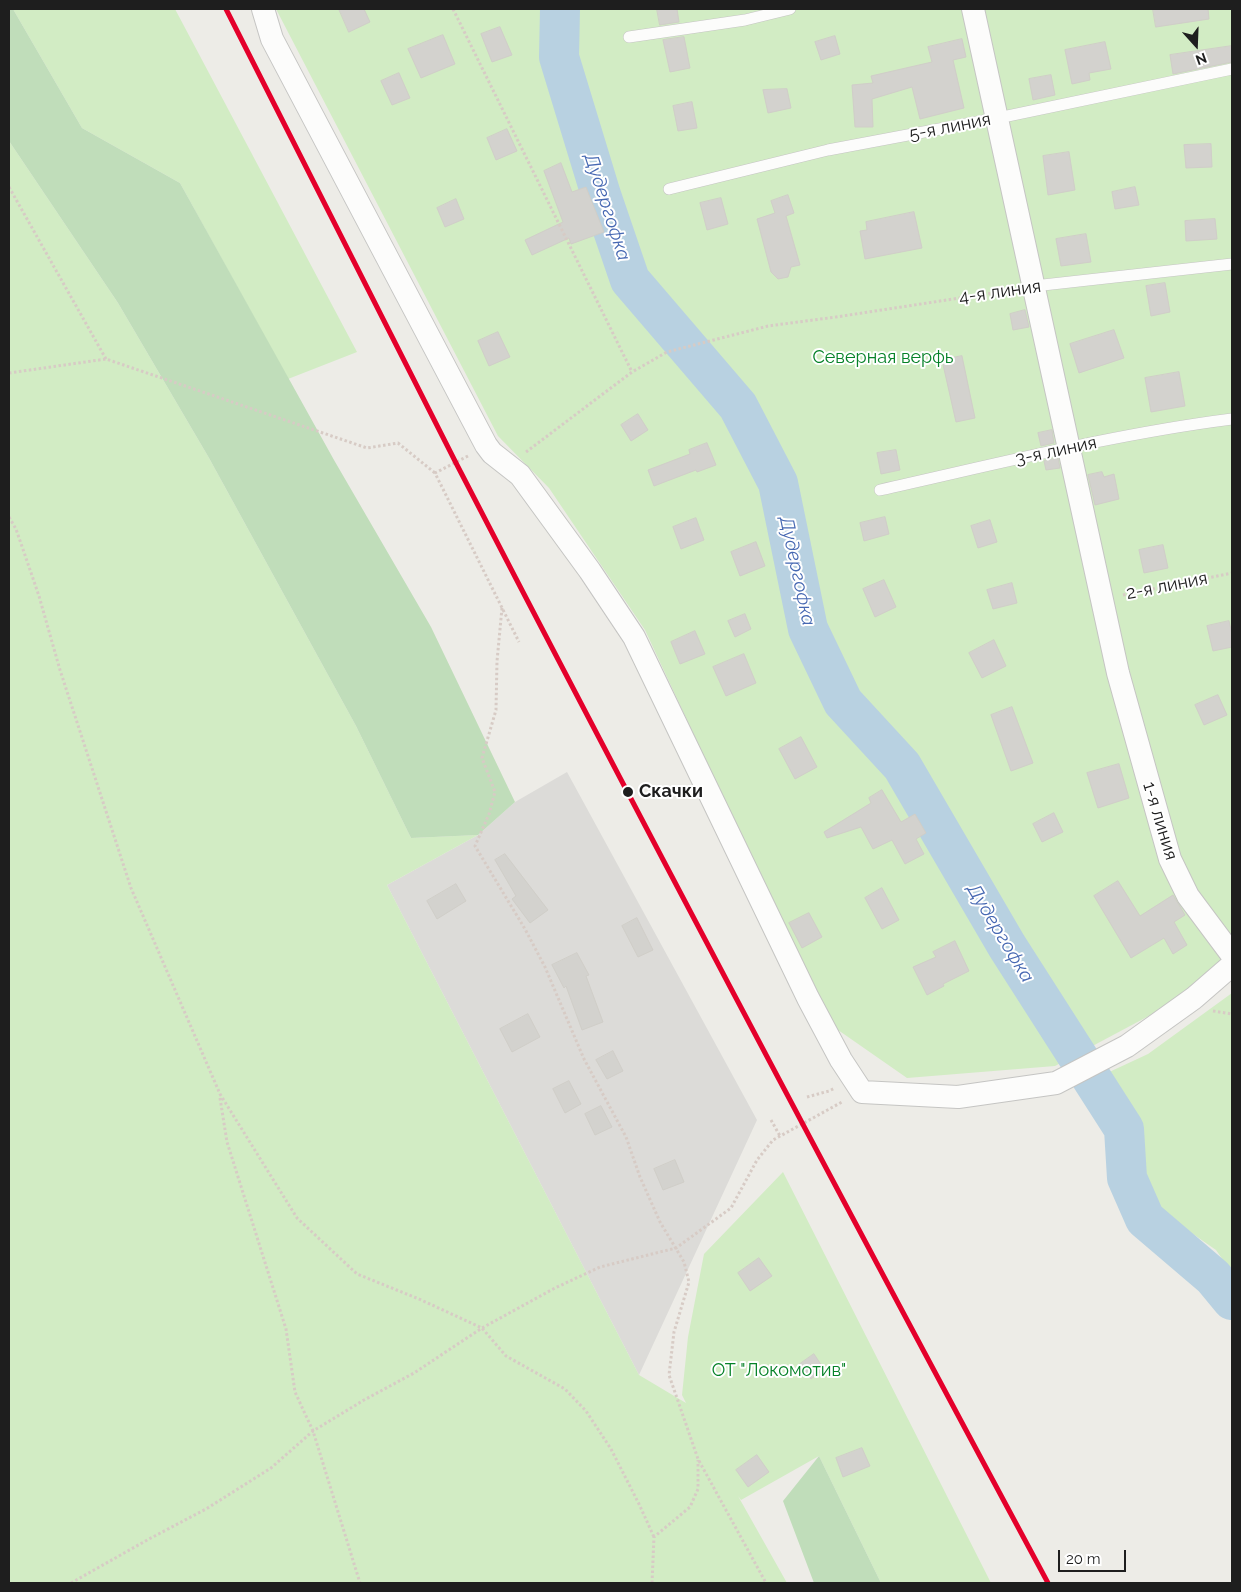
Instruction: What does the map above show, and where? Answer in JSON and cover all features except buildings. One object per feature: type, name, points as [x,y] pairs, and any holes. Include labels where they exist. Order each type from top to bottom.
[{"type":"street","points":[[263,9],[272,39],[486,445],[492,453],[520,475],[590,571],[634,637],[808,998],[857,1085],[958,1097],[1056,1083],[1127,1046],[1194,998],[1232,965]]},
{"type":"street","name":"1-я линия","points":[[973,9],[1118,673],[1170,859],[1188,896],[1232,955]]},
{"type":"lane","points":[[629,37],[746,20],[790,9]]},
{"type":"lane","name":"5-я линия","points":[[669,189],[828,150],[998,118],[1232,69]]},
{"type":"lane","name":"4-я линия","points":[[1034,286],[1232,264]]},
{"type":"lane","name":"3-я линия","points":[[880,490],[1179,425],[1232,419]]},
{"type":"path","points":[[453,9],[632,372]]},
{"type":"path","points":[[9,187],[106,359]]},
{"type":"path","name":"4-я линия","points":[[508,465],[632,372],[667,352],[768,326],[1034,286]]},
{"type":"path","points":[[9,374],[106,359],[367,448],[398,443],[434,473],[519,642]]},
{"type":"path","points":[[434,473],[486,445]]},
{"type":"path","points":[[9,517],[16,529],[39,596],[60,670],[131,888],[220,1094],[297,1218],[357,1274],[419,1299],[482,1328],[506,1356],[565,1388],[586,1411],[610,1449],[654,1537],[652,1583]]},
{"type":"path","name":"2-я линия","points":[[1102,599],[1232,573]]},
{"type":"path","points":[[502,608],[497,661],[496,710],[482,758],[495,792],[489,814],[475,846],[545,967],[584,1059],[626,1137],[640,1177],[660,1222],[684,1262],[689,1282],[674,1332],[669,1375],[698,1459],[766,1583]]},
{"type":"path","points":[[72,1583],[214,1504],[271,1468],[313,1431],[414,1373],[482,1328],[555,1288],[600,1267],[676,1248],[731,1208],[757,1160],[773,1140],[857,1085]]},
{"type":"path","points":[[807,1097],[829,1091]]},
{"type":"path","points":[[220,1094],[227,1142],[286,1329],[295,1392],[313,1431],[360,1583]]},
{"type":"path","points":[[771,1120],[780,1136]]},
{"type":"path","points":[[654,1537],[690,1507],[698,1489],[698,1459]]},
{"type":"shaded area","points":[[567,772],[757,1120],[639,1375],[387,885],[478,835],[515,802]]},
{"type":"green space","points":[[9,9],[13,9],[82,128],[180,183],[334,460],[431,627],[515,802],[478,835],[411,838],[356,726],[209,458],[118,303],[9,141]]},
{"type":"green space","points":[[13,9],[175,9],[357,352],[288,379],[180,183],[82,128]]},
{"type":"green space","name":"Северная верфь","points":[[276,9],[1232,9],[1232,942],[1219,967],[1160,1010],[1055,1066],[907,1078],[828,1023],[645,630],[549,488],[498,436]]},
{"type":"green space","name":"ОТ \"Локомотив\"","points":[[9,141],[118,303],[209,458],[356,726],[411,838],[478,835],[387,885],[639,1375],[686,1403],[682,1395],[688,1337],[704,1254],[783,1172],[991,1583],[881,1583],[819,1456],[741,1500],[738,1496],[787,1583],[9,1583]]},
{"type":"green space","points":[[1232,993],[1232,1273],[1216,1250],[1193,1234],[1180,1232],[1163,1222],[1150,1208],[1142,1183],[1144,1165],[1139,1133],[1131,1114],[1105,1074],[1148,1054]]},
{"type":"green space","points":[[819,1456],[881,1583],[814,1583],[783,1501]]},
{"type":"waterway","name":"Дудергофка","points":[[560,9],[559,57],[601,195],[630,280],[738,406],[778,483],[808,629],[843,702],[902,766],[1007,946],[1124,1129],[1127,1178],[1145,1219],[1213,1277],[1232,1300]]},
{"type":"transit line","points":[[226,9],[340,236],[602,744],[1048,1583]]},
{"type":"place","name":"Скачки","points":[[628,792]]}]
